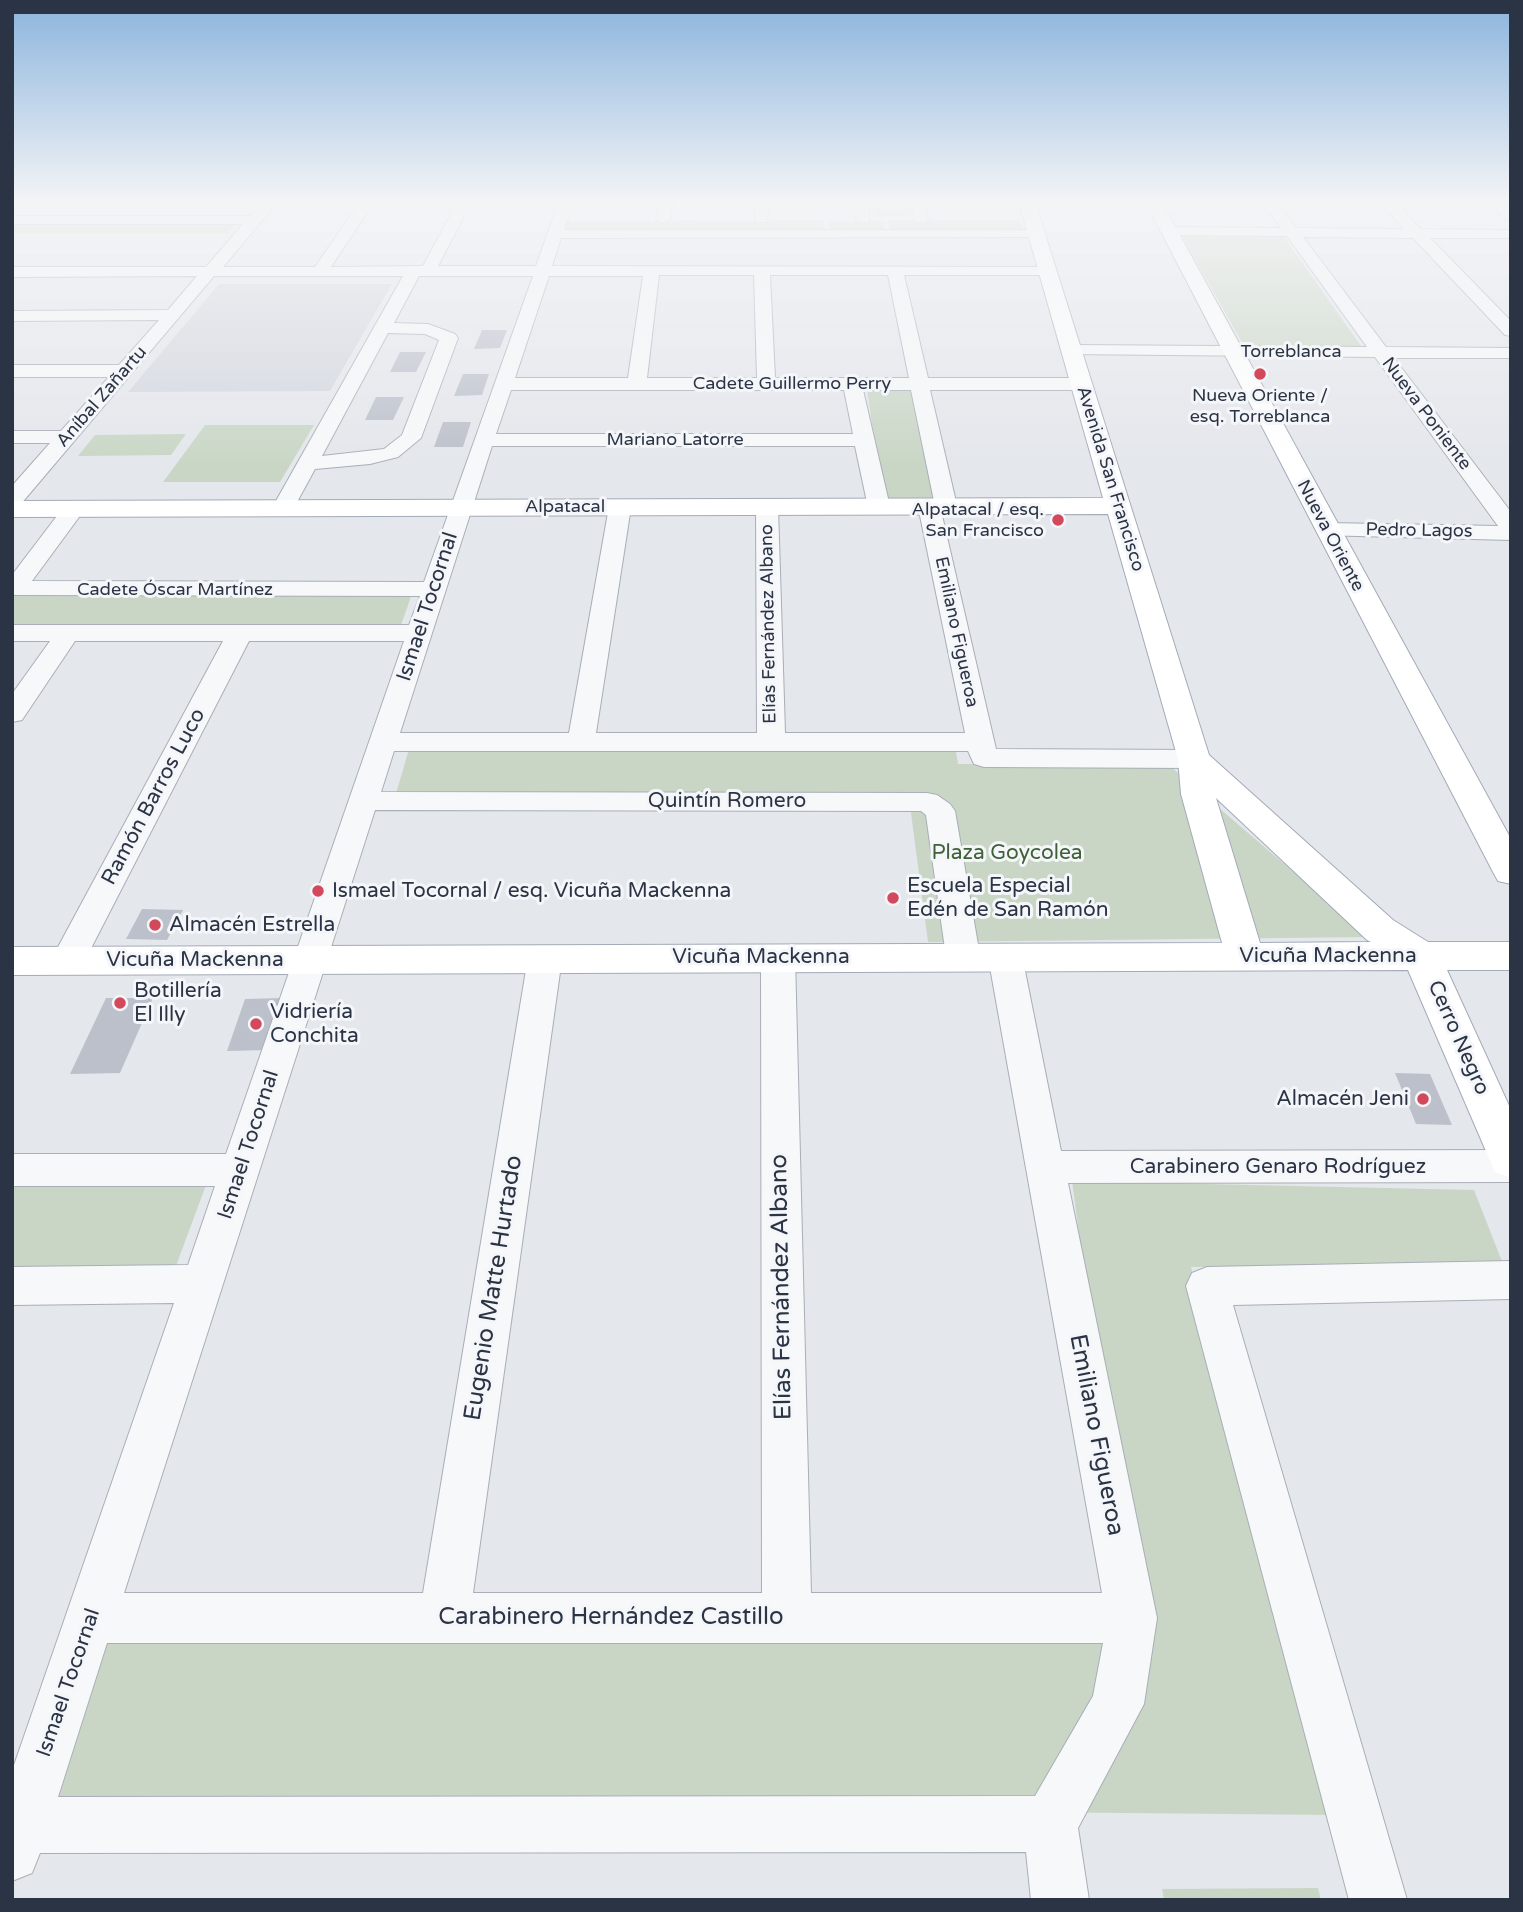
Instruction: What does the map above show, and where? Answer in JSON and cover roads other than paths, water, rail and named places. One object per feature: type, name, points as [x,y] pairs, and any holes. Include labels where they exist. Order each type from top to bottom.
[{"type":"main road","name":"Avenida San Francisco","points":[[1052,288],[1194,759],[1198,794],[1245,956]]},
{"type":"main road","name":"Nueva Oriente","points":[[1199,288],[1511,872]]},
{"type":"main road","name":"Alpatacal","points":[[12,509],[1118,506]]},
{"type":"main road","points":[[1194,759],[1380,930],[1422,956]]},
{"type":"main road","name":"Cerro Negro","points":[[1422,956],[1511,1158]]},
{"type":"main road","name":"Vicuña Mackenna","points":[[12,961],[1511,956]]},
{"type":"street","name":"Aníbal Zañartu","points":[[12,500],[174,315],[191,288]]},
{"type":"street","points":[[283,508],[382,328],[409,288]]},
{"type":"street","name":"Ismael Tocornal","points":[[17,1839],[461,508],[537,288]]},
{"type":"street","points":[[637,384],[650,288]]},
{"type":"street","points":[[763,288],[766,384]]},
{"type":"street","name":"Emiliano Figueroa","points":[[899,288],[921,384],[938,506],[982,750]]},
{"type":"street","name":"Nueva Poniente","points":[[1333,288],[1511,530]]},
{"type":"street","points":[[1470,288],[1511,331]]},
{"type":"street","points":[[12,316],[174,315]]},
{"type":"street","points":[[308,463],[370,458],[391,453],[411,438],[449,338],[428,329],[382,328]]},
{"type":"street","name":"Torreblanca","points":[[1071,350],[1511,353]]},
{"type":"street","points":[[12,371],[125,371]]},
{"type":"street","name":"Cadete Guillermo Perry","points":[[504,384],[1081,384]]},
{"type":"street","points":[[852,384],[879,506]]},
{"type":"street","points":[[12,437],[67,437]]},
{"type":"street","name":"Mariano Latorre","points":[[485,440],[865,440]]},
{"type":"street","points":[[581,742],[620,507]]},
{"type":"street","name":"Elías Fernández Albano","points":[[767,507],[771,742]]},
{"type":"street","name":"Cadete Óscar Martínez","points":[[74,509],[15,588],[435,589]]},
{"type":"street","name":"Pedro Lagos","points":[[1327,530],[1511,530]]},
{"type":"street","points":[[12,633],[420,633]]},
{"type":"street","points":[[12,714],[68,633]]},
{"type":"street","name":"Ramón Barros Luco","points":[[68,960],[240,633]]},
{"type":"street","points":[[384,742],[771,742],[1194,759]]},
{"type":"street","name":"Quintín Romero","points":[[364,801],[927,802],[940,811],[984,956]]},
{"type":"street","name":"Emiliano Figueroa","points":[[984,956],[1045,1167],[1132,1618],[1118,1704],[1050,1824]]},
{"type":"street","name":"Elías Fernández Albano","points":[[778,957],[787,1618]]},
{"type":"street","name":"Eugenio Matte Hurtado","points":[[444,1618],[545,958]]},
{"type":"street","name":"Carabinero Genaro Rodríguez","points":[[1045,1167],[1511,1166]]},
{"type":"street","points":[[12,1170],[240,1170]]},
{"type":"street","points":[[1378,1900],[1207,1286],[1511,1280]]},
{"type":"street","points":[[12,1286],[203,1283]]},
{"type":"street","name":"Carabinero Hernández Castillo","points":[[91,1618],[1132,1618]]},
{"type":"street","points":[[17,1839],[1050,1824],[1060,1900]]},
{"type":"place","name":"Nueva Oriente / esq. Torreblanca","points":[[1260,374]]},
{"type":"place","name":"Alpatacal / esq. San Francisco","points":[[1058,520]]},
{"type":"place","name":"Ismael Tocornal / esq. Vicuña Mackenna","points":[[318,891]]},
{"type":"place","name":"Escuela Especial Edén de San Ramón","points":[[893,898]]},
{"type":"place","name":"Almacén Estrella","points":[[155,925]]},
{"type":"place","name":"Botillería El Illy","points":[[120,1003]]},
{"type":"place","name":"Vidriería Conchita","points":[[256,1024]]},
{"type":"place","name":"Almacén Jeni","points":[[1423,1099]]},
{"type":"park label","name":"Plaza Goycolea","points":[[1007,853]]}]
